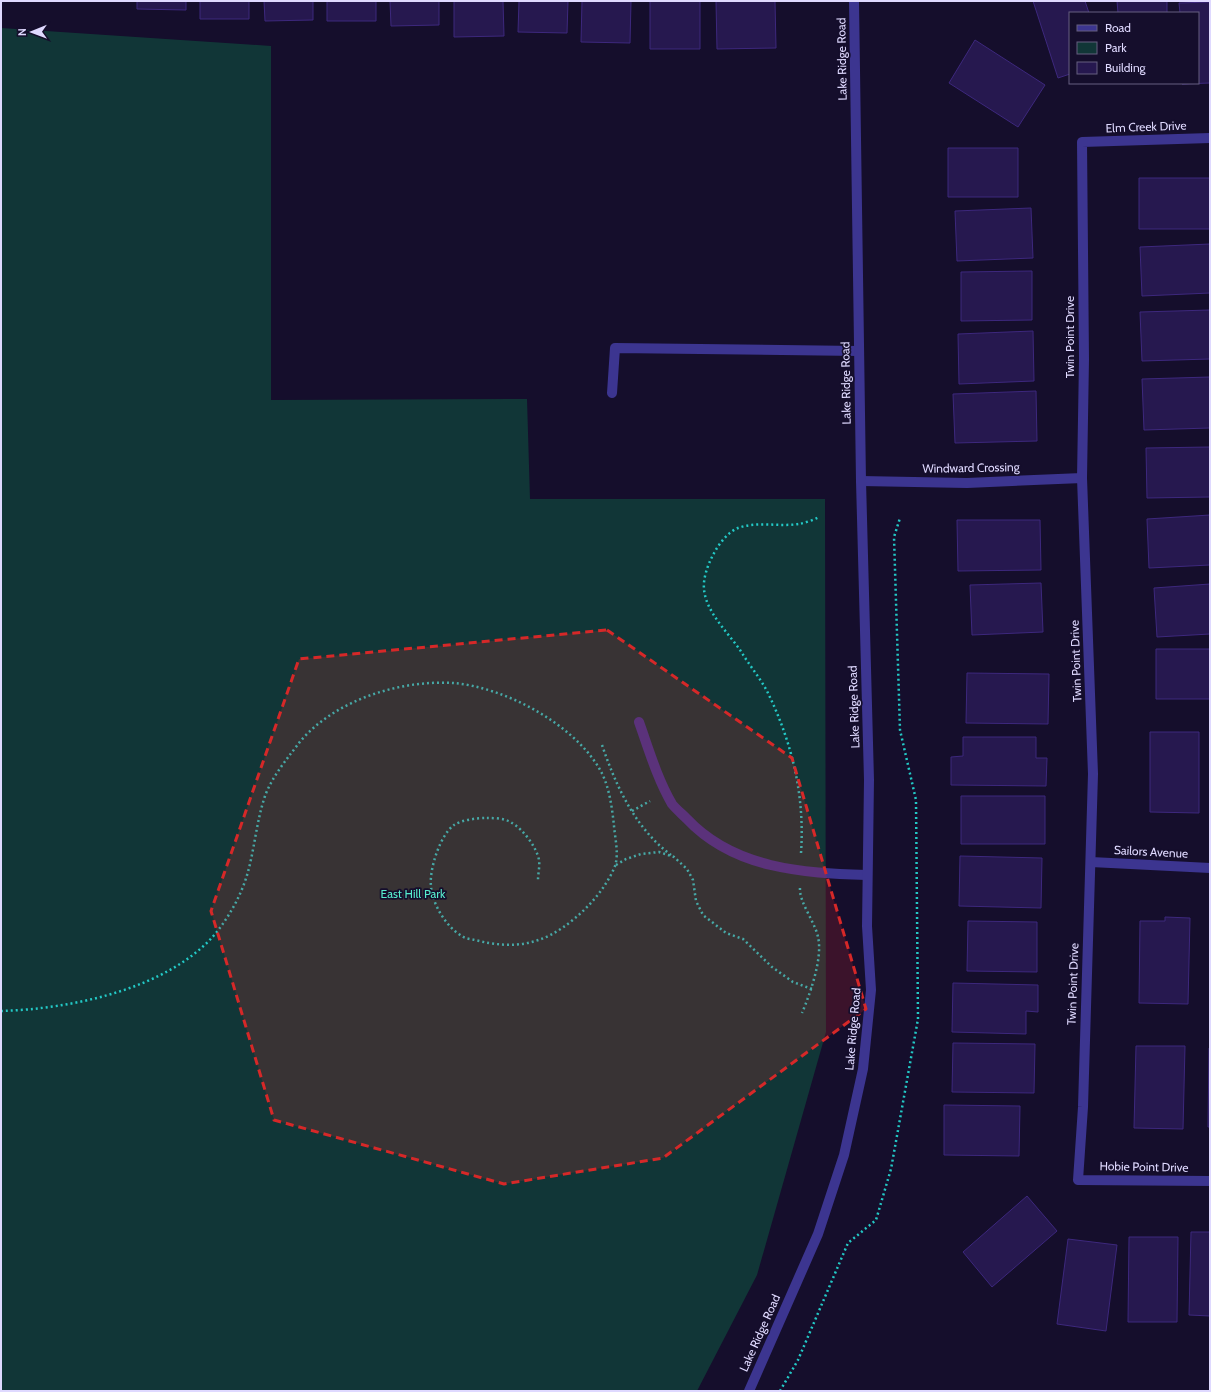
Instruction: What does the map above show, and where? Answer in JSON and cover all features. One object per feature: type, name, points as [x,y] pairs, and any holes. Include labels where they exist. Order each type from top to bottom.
[{"type":"street","name":"Lake Ridge Road","points":[[749,1391],[818,1234],[844,1155],[863,1069],[871,990],[867,926],[869,780],[861,481],[854,1]]},
{"type":"street","name":"Elm Creek Drive","points":[[1082,142],[1210,138]]},
{"type":"street","name":"Twin Point Drive","points":[[1078,1180],[1083,1107],[1086,956],[1091,862],[1093,774],[1082,478],[1084,359],[1082,142]]},
{"type":"street","points":[[612,393],[615,348],[859,351]]},
{"type":"street","name":"Windward Crossing","points":[[861,481],[967,483],[1082,478]]},
{"type":"street","points":[[639,722],[654,767],[673,804],[699,833],[738,855],[778,868],[800,871],[868,875]]},
{"type":"street","name":"Sailors Avenue","points":[[1091,862],[1210,868]]},
{"type":"street","name":"Hobie Point Drive","points":[[1078,1180],[1210,1181]]},
{"type":"path","points":[[802,1013],[812,989],[818,959],[818,938],[800,891],[802,812],[795,767],[785,732],[766,690],[737,645],[708,607],[704,588],[713,555],[721,541],[738,528],[756,525],[800,524],[819,517]]},
{"type":"path","points":[[1,1012],[24,1011],[65,1005],[99,997],[158,977],[198,952],[215,934],[226,919],[242,891],[250,867],[256,827],[266,794],[282,765],[306,735],[331,715],[369,695],[395,688],[420,684],[451,683],[474,686],[501,694],[550,720],[572,737],[589,753],[602,771],[606,785],[613,811],[617,854],[615,865],[598,894],[586,908],[570,922],[552,936],[513,946],[490,944],[462,936],[446,921],[435,900],[431,886],[433,864],[439,845],[453,826],[478,818],[498,818],[512,823],[529,840],[539,859],[538,880]]},
{"type":"path","points":[[602,745],[620,790],[632,811],[654,841],[687,869],[693,880],[696,901],[703,915],[726,933],[743,939],[772,967],[793,982],[812,989]]},
{"type":"path","points":[[615,865],[626,859],[641,854],[658,852],[674,857]]},
{"type":"highlighted area","points":[[607,630],[792,758],[866,1009],[663,1158],[504,1184],[274,1120],[211,911],[299,659]]},
{"type":"green space","name":"East Hill Park","points":[[1,28],[271,46],[271,400],[527,399],[530,499],[825,499],[826,1032],[757,1275],[697,1391],[1,1391]]},
{"type":"building","points":[[137,1],[186,1],[186,10],[137,9]]},
{"type":"building","points":[[200,1],[249,1],[249,19],[200,19]]},
{"type":"building","points":[[264,1],[313,1],[313,20],[265,21]]},
{"type":"building","points":[[327,1],[376,1],[376,21],[327,21]]},
{"type":"building","points":[[390,1],[439,1],[439,25],[391,26]]},
{"type":"building","points":[[454,1],[503,1],[504,36],[454,37]]},
{"type":"building","points":[[519,1],[568,1],[567,33],[518,32]]},
{"type":"building","points":[[582,1],[631,1],[630,43],[581,42]]},
{"type":"building","points":[[650,1],[700,1],[700,49],[650,49]]},
{"type":"building","points":[[716,1],[775,1],[776,48],[717,49]]},
{"type":"building","points":[[1033,1],[1085,1],[1089,12],[1069,12],[1069,74],[1058,78]]},
{"type":"building","points":[[1117,1],[1167,1],[1167,12],[1118,12]]},
{"type":"building","points":[[1210,2],[1210,83],[1199,83],[1199,12],[1180,12],[1179,3]]},
{"type":"building","points":[[975,40],[1045,85],[1018,127],[949,83]]},
{"type":"building","points":[[948,148],[1018,148],[1018,197],[948,197]]},
{"type":"building","points":[[1139,178],[1210,178],[1210,229],[1139,229]]},
{"type":"building","points":[[1031,208],[1033,258],[957,261],[955,211]]},
{"type":"building","points":[[1210,244],[1210,293],[1142,296],[1140,247]]},
{"type":"building","points":[[1032,271],[1032,320],[961,321],[961,272]]},
{"type":"building","points":[[1210,310],[1210,359],[1142,361],[1140,312]]},
{"type":"building","points":[[1033,331],[1034,381],[959,384],[958,334]]},
{"type":"building","points":[[1210,377],[1210,428],[1144,430],[1142,379]]},
{"type":"building","points":[[1036,391],[1037,441],[955,443],[953,394]]},
{"type":"building","points":[[1210,447],[1210,497],[1147,498],[1146,448]]},
{"type":"building","points":[[1210,515],[1210,565],[1149,568],[1147,519]]},
{"type":"building","points":[[957,520],[1040,520],[1041,570],[958,571]]},
{"type":"building","points":[[1041,583],[1043,632],[972,635],[970,585]]},
{"type":"building","points":[[1210,584],[1210,634],[1157,637],[1154,588]]},
{"type":"building","points":[[1156,649],[1210,649],[1210,699],[1156,699]]},
{"type":"building","points":[[967,673],[1049,674],[1048,724],[966,723]]},
{"type":"building","points":[[1150,732],[1199,732],[1199,813],[1150,812]]},
{"type":"building","points":[[963,737],[1036,737],[1036,758],[1047,758],[1046,786],[951,785],[951,757],[963,756]]},
{"type":"building","points":[[961,796],[1045,796],[1045,844],[961,844]]},
{"type":"building","points":[[960,856],[1042,858],[1041,908],[959,906]]},
{"type":"building","points":[[1165,917],[1190,918],[1188,1004],[1139,1003],[1140,921],[1165,921]]},
{"type":"building","points":[[968,921],[1037,922],[1037,972],[967,971]]},
{"type":"building","points":[[953,983],[1038,985],[1038,1012],[1026,1011],[1026,1034],[952,1032]]},
{"type":"building","points":[[953,1043],[1035,1044],[1034,1093],[952,1092]]},
{"type":"building","points":[[1136,1046],[1185,1046],[1183,1129],[1134,1128]]},
{"type":"building","points":[[1209,1048],[1210,1127],[1208,1127]]},
{"type":"building","points":[[944,1105],[1020,1106],[1019,1156],[944,1155]]},
{"type":"building","points":[[1027,1196],[1057,1231],[992,1287],[963,1252]]},
{"type":"building","points":[[1191,1232],[1210,1232],[1210,1316],[1189,1315]]},
{"type":"building","points":[[1129,1237],[1178,1237],[1177,1322],[1128,1322]]},
{"type":"building","points":[[1068,1239],[1117,1245],[1106,1331],[1057,1324]]}]
